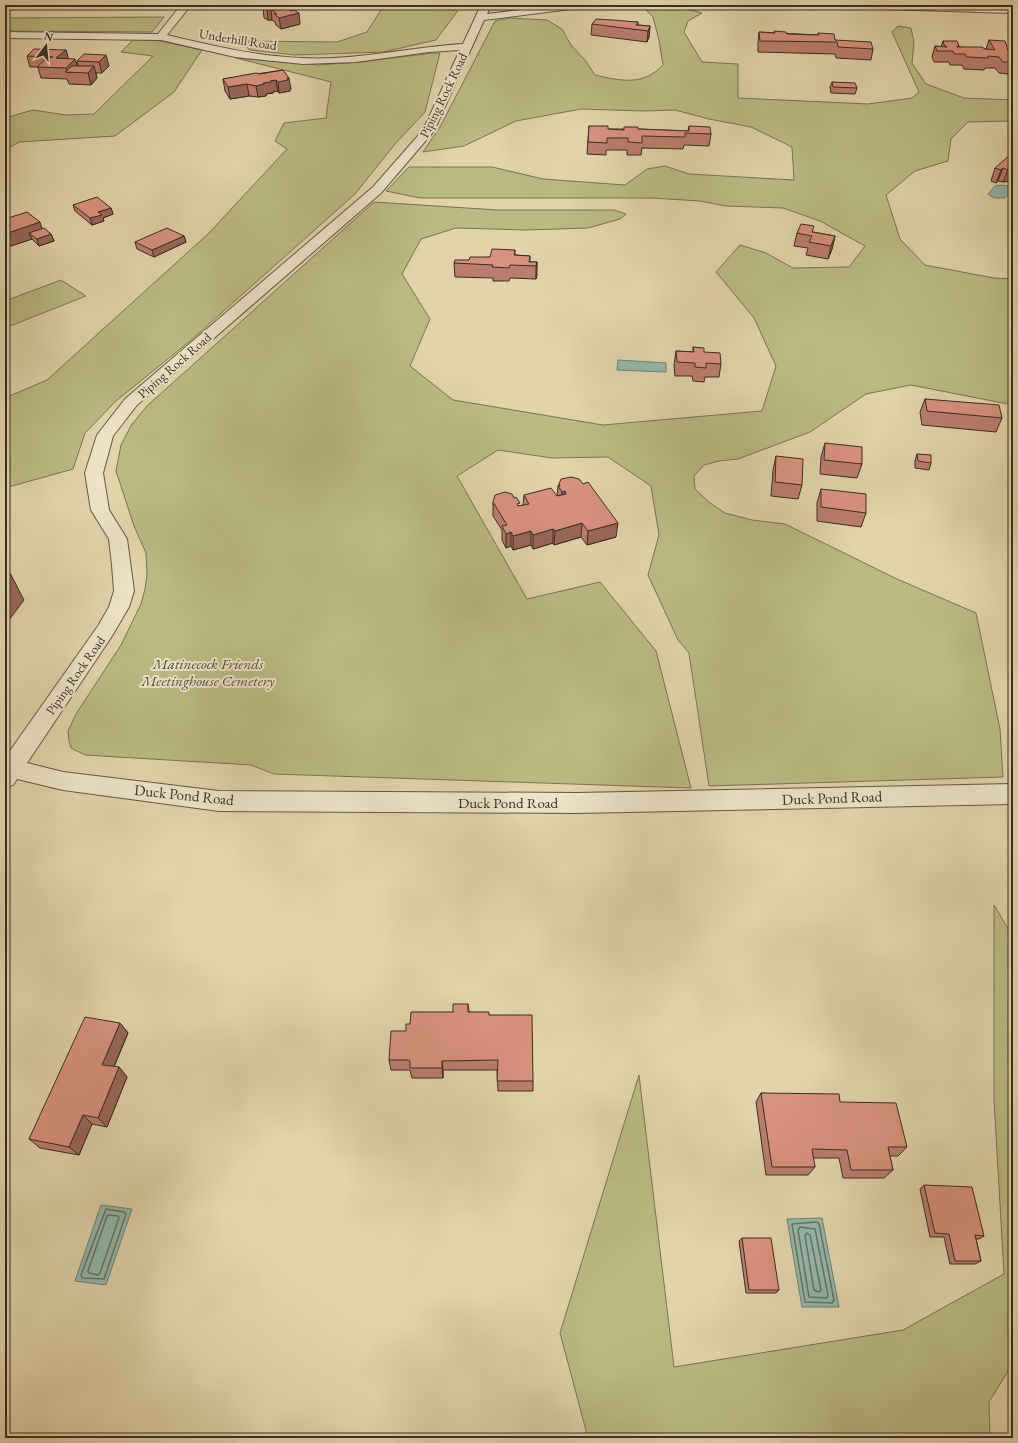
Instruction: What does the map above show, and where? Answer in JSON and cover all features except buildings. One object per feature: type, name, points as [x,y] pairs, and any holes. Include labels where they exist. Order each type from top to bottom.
[{"type":"street","points":[[161,37],[186,5]]},
{"type":"street","points":[[483,11],[505,16],[579,5]]},
{"type":"street","points":[[750,5],[841,5]]},
{"type":"street","points":[[850,5],[1013,10]]},
{"type":"street","name":"Piping Rock Road","points":[[7,771],[105,631],[119,607],[124,591],[118,539],[100,510],[94,473],[105,435],[131,402],[377,190],[424,137],[445,96],[483,11]]},
{"type":"street","name":"Underhill Road","points":[[5,35],[161,37],[235,54],[303,61],[356,59],[429,49],[466,47]]},
{"type":"street","name":"Duck Pond Road","points":[[7,771],[64,781],[227,801],[577,803],[1013,794]]},
{"type":"green space","points":[[384,5],[462,5],[436,40],[383,52],[295,55],[250,50],[239,41],[337,42],[367,32]]},
{"type":"green space","name":"Matinecock Friends Meetinghouse Cemetery","points":[[643,7],[679,7],[702,13],[688,21],[684,32],[702,62],[738,64],[738,98],[868,104],[912,98],[919,92],[892,32],[898,26],[911,28],[914,42],[912,63],[926,84],[964,98],[1013,100],[1013,121],[968,122],[951,139],[948,161],[915,171],[886,195],[900,239],[925,265],[994,278],[1013,279],[1013,405],[911,385],[866,394],[810,432],[738,459],[719,461],[704,465],[694,476],[695,489],[710,503],[725,513],[752,520],[785,524],[897,579],[976,613],[1000,729],[1003,777],[709,786],[689,653],[678,640],[648,575],[659,535],[651,486],[608,457],[552,458],[498,450],[457,476],[527,599],[600,582],[656,651],[691,788],[274,774],[251,765],[85,755],[71,748],[68,731],[76,714],[121,645],[141,604],[145,589],[147,575],[146,553],[134,526],[116,471],[121,445],[132,424],[147,406],[374,202],[498,210],[614,210],[626,214],[620,219],[588,228],[527,230],[456,228],[421,239],[402,274],[430,319],[410,366],[453,400],[603,425],[762,411],[776,366],[754,318],[716,272],[740,245],[766,253],[793,268],[849,267],[865,246],[820,221],[783,208],[725,206],[700,201],[651,198],[420,198],[386,191],[409,167],[492,167],[543,179],[625,185],[647,169],[665,166],[689,174],[794,180],[792,147],[751,127],[709,119],[675,110],[643,111],[581,109],[516,121],[464,146],[423,152],[440,127],[495,21],[510,18],[547,20],[562,29],[571,45],[585,60],[595,75],[614,79],[631,80],[648,76],[663,65],[653,17]]},
{"type":"green space","points":[[5,17],[164,17],[152,32],[5,31]]},
{"type":"green space","points":[[134,39],[156,40],[202,50],[174,92],[115,136],[19,142],[5,150],[5,118],[33,110],[66,115],[94,114],[153,56],[121,52]]},
{"type":"green space","points":[[440,53],[425,112],[395,144],[355,194],[190,341],[116,401],[85,433],[73,469],[5,488],[5,398],[47,380],[209,233],[287,149],[275,141],[284,123],[326,118],[331,82],[236,58],[318,65],[361,62]]},
{"type":"green space","points":[[61,280],[86,296],[5,328],[5,301]]},
{"type":"green space","points":[[994,905],[1013,937],[1013,1363],[989,1402],[990,1438],[588,1438],[560,1333],[639,1075],[674,1367],[903,1330],[1004,1274],[994,1100]]},
{"type":"water","points":[[995,186],[1008,186],[1012,190],[1005,198],[994,198],[988,194]]},
{"type":"water","points":[[618,360],[666,363],[666,372],[617,370]]},
{"type":"water","points":[[101,1205],[132,1209],[106,1285],[75,1281]]},
{"type":"water","points":[[822,1218],[839,1307],[802,1307],[787,1219]]}]
